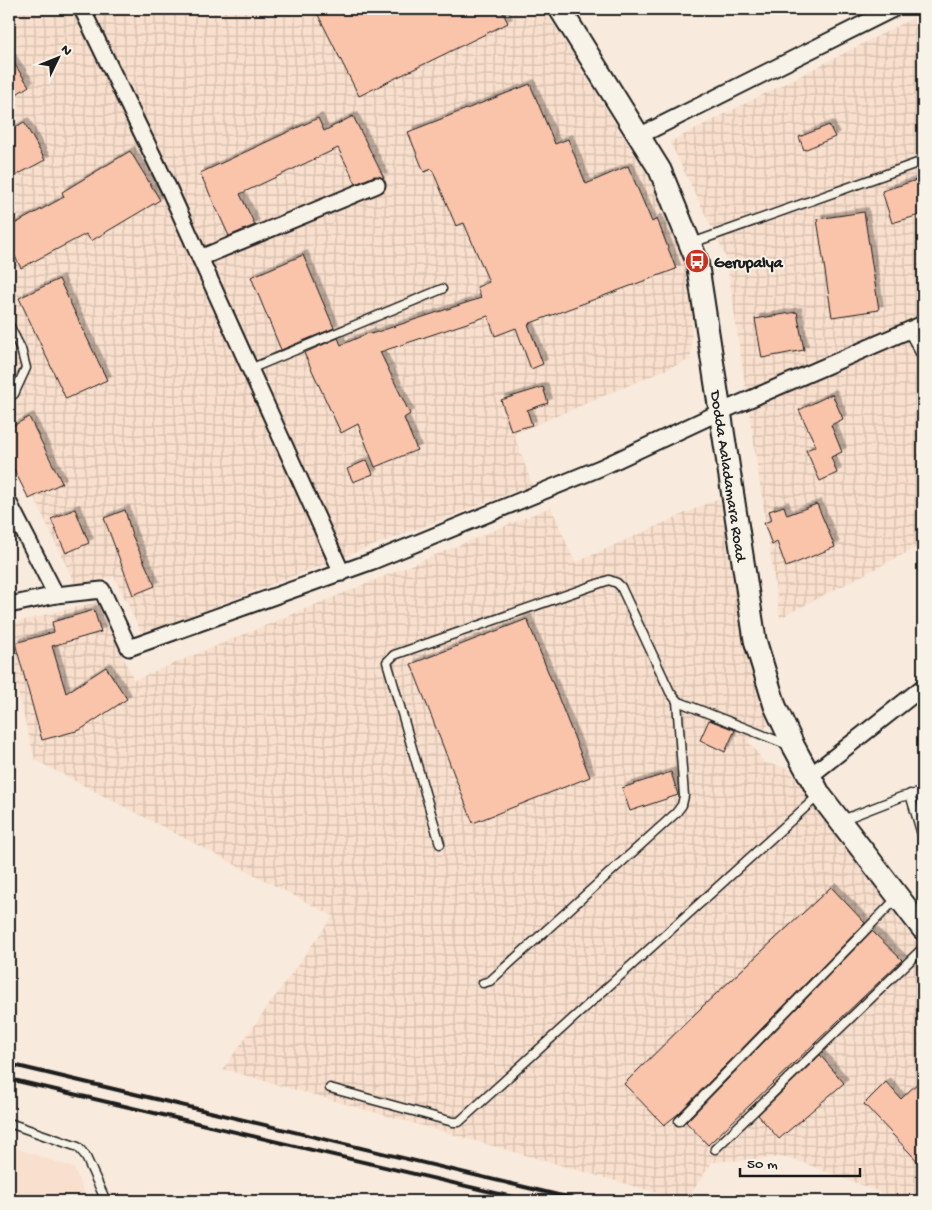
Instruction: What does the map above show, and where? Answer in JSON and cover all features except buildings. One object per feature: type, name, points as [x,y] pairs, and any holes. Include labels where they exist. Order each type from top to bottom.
[{"type":"main road","name":"Dodda Aaladamara Road","points":[[560,9],[660,170],[696,261],[754,640],[775,706],[794,747],[820,795],[897,898],[923,929]]},
{"type":"street","points":[[82,9],[200,258],[342,573]]},
{"type":"street","points":[[639,136],[892,9]]},
{"type":"street","points":[[200,258],[377,185]]},
{"type":"street","points":[[9,605],[102,590],[129,648],[342,573],[600,468],[720,412],[923,324]]},
{"type":"street","points":[[9,504],[56,596]]},
{"type":"street","points":[[810,776],[923,687]]},
{"type":"lane","points":[[690,244],[923,161]]},
{"type":"lane","points":[[250,369],[442,289]]},
{"type":"lane","points":[[9,325],[21,349],[26,368],[14,394]]},
{"type":"lane","points":[[908,331],[923,358]]},
{"type":"lane","points":[[440,844],[386,666],[394,655],[608,580],[613,580],[621,587],[670,692],[677,701],[794,747]]},
{"type":"lane","points":[[483,983],[497,974],[676,813],[682,805],[684,796],[677,701]]},
{"type":"lane","points":[[840,821],[910,794],[923,792]]},
{"type":"lane","points":[[910,794],[923,838]]},
{"type":"lane","points":[[330,1088],[453,1122],[459,1122],[820,795]]},
{"type":"lane","points":[[679,1121],[897,898]]},
{"type":"lane","points":[[714,1149],[923,948]]},
{"type":"lane","points":[[9,1123],[78,1147],[85,1155],[106,1201]]},
{"type":"shaded area","points":[[9,9],[544,9],[653,184],[693,283],[691,359],[514,434],[532,485],[142,634],[114,576],[77,588],[9,444]]},
{"type":"shaded area","points":[[923,13],[923,544],[780,618],[726,257],[670,142]]},
{"type":"shaded area","points":[[719,498],[768,726],[748,741],[765,763],[788,768],[923,952],[923,1201],[903,1201],[788,1157],[712,1162],[686,1201],[223,1069],[333,916],[35,760],[9,658],[9,624],[97,602],[134,680],[551,507],[575,563]]},
{"type":"shaded area","points":[[9,1146],[74,1168],[87,1201],[9,1201]]},
{"type":"railway","points":[[9,1064],[583,1201]]},
{"type":"railway","points":[[9,1079],[530,1201]]},
{"type":"place","name":"Gerupalya","points":[[697,261]]}]
